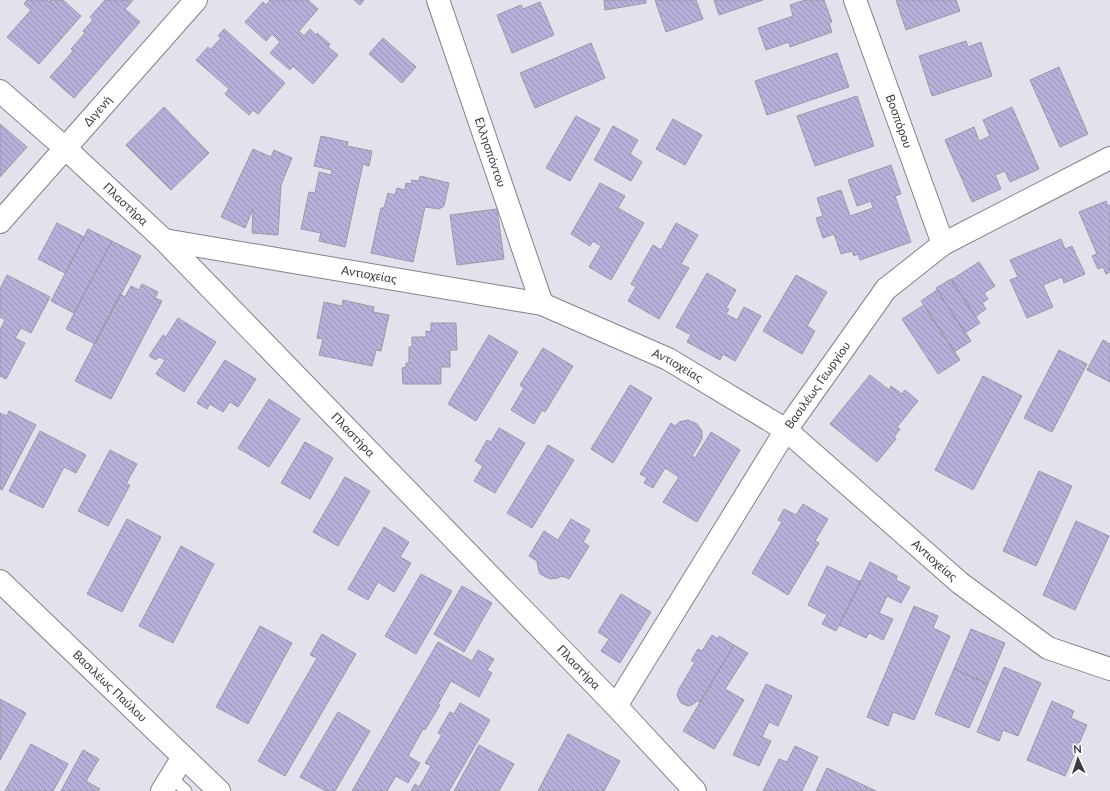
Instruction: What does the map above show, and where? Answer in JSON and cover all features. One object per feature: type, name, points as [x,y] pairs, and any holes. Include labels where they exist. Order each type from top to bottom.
[{"type":"street","name":"Διγενή","points":[[0,222],[196,0]]},
{"type":"street","name":"Ελλησπόντου","points":[[438,0],[542,304]]},
{"type":"street","name":"Βοσπόρου","points":[[854,0],[943,244]]},
{"type":"street","name":"Πλαστήρα","points":[[0,91],[66,148],[164,240],[616,706],[695,791]]},
{"type":"street","name":"Βασιλέως Γεωργίου","points":[[616,706],[786,430],[886,289],[943,244],[1110,158]]},
{"type":"street","name":"Αντιοχείας","points":[[164,240],[542,304],[668,359],[786,430],[960,583],[1048,648],[1110,669]]},
{"type":"street","name":"Βασιλέως Παύλου","points":[[0,581],[219,791]]},
{"type":"street","points":[[173,786],[183,757]]},
{"type":"building","points":[[27,0],[47,0],[48,2],[50,0],[63,0],[81,16],[39,64],[7,37],[31,10],[24,4]]},
{"type":"building","points":[[105,0],[133,0],[125,9],[140,22],[74,98],[50,77],[73,51],[71,49],[85,33],[83,31],[93,20],[90,17]]},
{"type":"building","points":[[270,0],[308,0],[318,9],[299,31],[304,36],[310,29],[316,35],[317,33],[330,44],[328,47],[338,55],[313,84],[293,66],[290,70],[270,53],[280,42],[272,34],[266,41],[245,22],[263,2],[266,5]]},
{"type":"building","points":[[354,0],[364,0],[360,5]]},
{"type":"building","points":[[604,0],[646,0],[646,3],[605,10]]},
{"type":"building","points":[[655,0],[696,0],[703,19],[666,32]]},
{"type":"building","points":[[714,0],[763,0],[719,15]]},
{"type":"building","points":[[805,0],[824,0],[832,22],[829,23],[832,32],[790,47],[789,42],[766,50],[758,28],[793,16],[790,5]]},
{"type":"building","points":[[896,0],[956,0],[960,11],[906,30]]},
{"type":"building","points":[[540,2],[554,35],[512,53],[497,15],[521,5],[523,9]]},
{"type":"building","points":[[224,29],[285,83],[258,114],[253,110],[249,115],[225,94],[229,89],[196,60],[208,47],[210,50],[221,38],[218,36]]},
{"type":"building","points":[[383,38],[416,67],[402,83],[369,54]]},
{"type":"building","points":[[966,41],[968,47],[981,42],[992,76],[932,96],[919,56]]},
{"type":"building","points":[[591,43],[605,78],[535,108],[520,73]]},
{"type":"building","points":[[837,53],[849,87],[767,115],[755,81]]},
{"type":"building","points":[[1059,67],[1088,134],[1060,147],[1030,80]]},
{"type":"building","points":[[857,96],[874,146],[815,166],[797,116]]},
{"type":"building","points":[[164,107],[209,153],[171,190],[126,145]]},
{"type":"building","points":[[1012,107],[1039,169],[1010,182],[1005,171],[995,175],[1001,189],[972,202],[945,140],[974,127],[979,141],[990,136],[983,120]]},
{"type":"building","points":[[576,116],[600,129],[570,181],[546,168]]},
{"type":"building","points":[[673,119],[702,135],[685,165],[656,149]]},
{"type":"building","points":[[0,124],[27,147],[0,177]]},
{"type":"building","points":[[613,126],[638,140],[630,154],[642,162],[631,181],[594,160]]},
{"type":"building","points":[[321,136],[348,142],[347,146],[372,151],[369,166],[363,164],[345,247],[319,241],[321,233],[301,229],[309,192],[315,193],[319,172],[331,175],[332,170],[314,166]]},
{"type":"building","points":[[253,149],[271,157],[274,150],[292,158],[281,185],[278,235],[252,233],[253,209],[245,228],[221,217]]},
{"type":"building","points":[[891,165],[901,194],[895,196],[911,242],[860,260],[858,254],[854,256],[852,251],[841,254],[834,234],[823,238],[816,218],[823,216],[817,198],[841,190],[850,216],[873,208],[871,201],[857,206],[848,180]]},
{"type":"building","points":[[420,176],[449,183],[444,206],[439,209],[425,207],[413,262],[371,253],[381,208],[384,208],[388,193],[395,195],[397,188],[405,190],[406,183],[411,184],[412,180],[419,181]]},
{"type":"building","points":[[600,183],[625,196],[618,208],[644,223],[611,280],[589,267],[601,246],[593,241],[590,246],[571,234]]},
{"type":"building","points":[[1106,201],[1108,206],[1110,205],[1110,272],[1106,274],[1103,267],[1098,269],[1092,256],[1097,254],[1079,212]]},
{"type":"building","points":[[497,209],[504,259],[457,265],[450,215]]},
{"type":"building","points":[[57,223],[84,237],[65,273],[38,259]]},
{"type":"building","points":[[676,223],[698,235],[681,264],[689,268],[659,319],[628,301],[636,287],[631,284],[653,245],[661,250]]},
{"type":"building","points":[[88,229],[112,241],[74,313],[51,301]]},
{"type":"building","points":[[1061,239],[1065,249],[1072,246],[1085,274],[1064,283],[1062,277],[1043,285],[1053,307],[1027,318],[1010,280],[1018,277],[1010,260]]},
{"type":"building","points":[[112,241],[141,256],[95,344],[66,329]]},
{"type":"building","points":[[979,262],[995,286],[984,293],[988,299],[982,303],[986,309],[975,317],[951,280]]},
{"type":"building","points":[[707,273],[736,290],[726,308],[729,309],[726,314],[737,320],[744,307],[761,316],[735,361],[723,354],[720,360],[687,342],[691,335],[676,327]]},
{"type":"building","points":[[7,275],[50,297],[31,333],[21,328],[15,338],[25,343],[6,379],[0,376],[0,330],[5,320],[0,317],[0,289]]},
{"type":"building","points":[[796,275],[827,292],[807,326],[815,331],[802,354],[763,331]]},
{"type":"building","points":[[951,279],[980,323],[965,333],[936,288]]},
{"type":"building","points":[[142,284],[158,292],[155,298],[162,301],[111,399],[75,381],[120,294],[125,297],[131,286],[139,290]]},
{"type":"building","points":[[937,290],[971,341],[954,352],[921,301]]},
{"type":"building","points":[[343,300],[374,307],[373,312],[389,315],[381,351],[376,350],[372,366],[319,355],[323,339],[317,338],[324,302],[342,306]]},
{"type":"building","points":[[924,305],[960,360],[938,374],[902,319]]},
{"type":"building","points":[[178,318],[216,342],[184,392],[156,374],[165,360],[159,357],[156,360],[149,356],[163,335],[166,337]]},
{"type":"building","points":[[431,323],[456,323],[457,350],[450,350],[450,367],[441,367],[441,384],[403,384],[402,368],[406,367],[406,363],[409,363],[409,347],[412,347],[412,337],[426,337],[426,331],[431,332]]},
{"type":"building","points":[[489,335],[518,352],[476,421],[448,404]]},
{"type":"building","points":[[1103,340],[1110,344],[1110,382],[1087,370]]},
{"type":"building","points":[[543,348],[573,366],[545,412],[542,410],[534,424],[511,410],[524,388],[520,385]]},
{"type":"building","points":[[1059,350],[1087,364],[1052,432],[1024,418]]},
{"type":"building","points":[[225,360],[256,379],[238,407],[230,402],[223,412],[210,404],[207,409],[197,403]]},
{"type":"building","points":[[870,375],[889,390],[891,386],[902,394],[905,390],[918,401],[897,427],[900,429],[894,437],[896,439],[877,462],[830,424]]},
{"type":"building","points":[[983,376],[1022,396],[973,490],[935,470]]},
{"type":"building","points":[[630,385],[652,398],[613,463],[591,449]]},
{"type":"building","points":[[269,399],[300,419],[269,467],[238,448]]},
{"type":"building","points":[[9,411],[36,425],[2,490],[0,489],[0,413],[7,416]]},
{"type":"building","points":[[688,420],[697,424],[702,431],[702,439],[692,456],[695,458],[711,432],[740,450],[697,522],[663,502],[679,477],[665,468],[653,488],[644,483],[647,478],[640,474],[671,423],[675,426],[679,422]]},
{"type":"building","points":[[499,428],[525,443],[495,493],[474,481],[483,466],[475,461],[487,440],[491,442]]},
{"type":"building","points":[[40,431],[86,455],[76,473],[64,467],[43,508],[9,491]]},
{"type":"building","points":[[305,442],[333,458],[310,499],[281,483]]},
{"type":"building","points":[[548,445],[574,460],[532,528],[507,513]]},
{"type":"building","points":[[110,450],[137,464],[126,484],[130,485],[108,526],[78,511]]},
{"type":"building","points":[[1039,471],[1072,486],[1036,566],[1003,551]]},
{"type":"building","points":[[345,477],[370,491],[338,546],[313,532]]},
{"type":"building","points":[[803,504],[828,519],[815,541],[819,543],[788,595],[752,573],[782,522],[778,520],[784,509],[796,515]]},
{"type":"building","points":[[127,519],[161,537],[122,612],[87,594]]},
{"type":"building","points":[[571,519],[590,530],[583,542],[589,546],[569,579],[562,576],[550,579],[540,574],[537,561],[529,556],[544,531],[558,540]]},
{"type":"building","points":[[1076,521],[1109,536],[1075,610],[1043,595]]},
{"type":"building","points":[[384,527],[409,542],[400,557],[411,563],[394,592],[378,582],[368,600],[348,589]]},
{"type":"building","points":[[181,546],[214,564],[173,643],[139,626]]},
{"type":"building","points":[[870,562],[897,576],[896,580],[910,587],[901,603],[887,596],[879,613],[893,619],[883,640],[869,633],[866,638],[839,625]]},
{"type":"building","points":[[827,566],[861,582],[836,631],[822,624],[827,615],[808,605]]},
{"type":"building","points":[[421,574],[452,591],[416,654],[385,636]]},
{"type":"building","points":[[462,586],[492,603],[464,652],[434,634]]},
{"type":"building","points":[[621,594],[651,612],[620,663],[601,651],[609,639],[598,632]]},
{"type":"building","points":[[914,606],[938,616],[933,628],[950,636],[914,720],[893,712],[888,726],[867,717]]},
{"type":"building","points":[[260,626],[292,643],[248,724],[216,707]]},
{"type":"building","points":[[971,629],[1005,643],[988,684],[954,669]]},
{"type":"building","points":[[322,634],[356,654],[285,776],[258,761],[317,658],[310,655]]},
{"type":"building","points":[[712,635],[718,639],[719,636],[734,645],[700,702],[697,701],[688,706],[681,703],[677,695],[679,689],[695,662],[691,661],[698,649],[702,651]]},
{"type":"building","points":[[438,642],[472,661],[478,650],[494,659],[487,670],[492,673],[479,697],[451,681],[438,704],[440,705],[425,730],[423,729],[408,756],[420,763],[408,783],[396,776],[387,791],[352,791]]},
{"type":"building","points":[[734,645],[748,653],[725,689],[744,700],[714,749],[683,731]]},
{"type":"building","points":[[1004,667],[1041,683],[1018,736],[1003,730],[999,741],[977,732]]},
{"type":"building","points":[[954,669],[988,684],[969,728],[935,714]]},
{"type":"building","points":[[766,684],[792,696],[778,726],[769,722],[762,737],[771,741],[759,766],[733,755]]},
{"type":"building","points":[[0,699],[26,713],[0,760]]},
{"type":"building","points":[[1052,701],[1074,711],[1071,718],[1087,725],[1065,776],[1027,760]]},
{"type":"building","points":[[460,703],[490,720],[449,791],[411,791],[415,784],[419,787],[431,766],[425,763],[442,735],[438,733],[450,712],[454,714]]},
{"type":"building","points":[[338,712],[370,731],[335,791],[326,791],[300,777]]},
{"type":"building","points":[[568,734],[620,761],[604,791],[538,791]]},
{"type":"building","points":[[31,744],[68,764],[53,791],[5,791]]},
{"type":"building","points":[[479,745],[514,764],[499,791],[454,791]]},
{"type":"building","points":[[795,746],[818,757],[802,791],[763,791],[779,759],[787,762]]},
{"type":"building","points":[[83,750],[99,759],[86,781],[100,789],[98,791],[61,791]]},
{"type":"building","points":[[827,768],[876,791],[816,791]]}]
